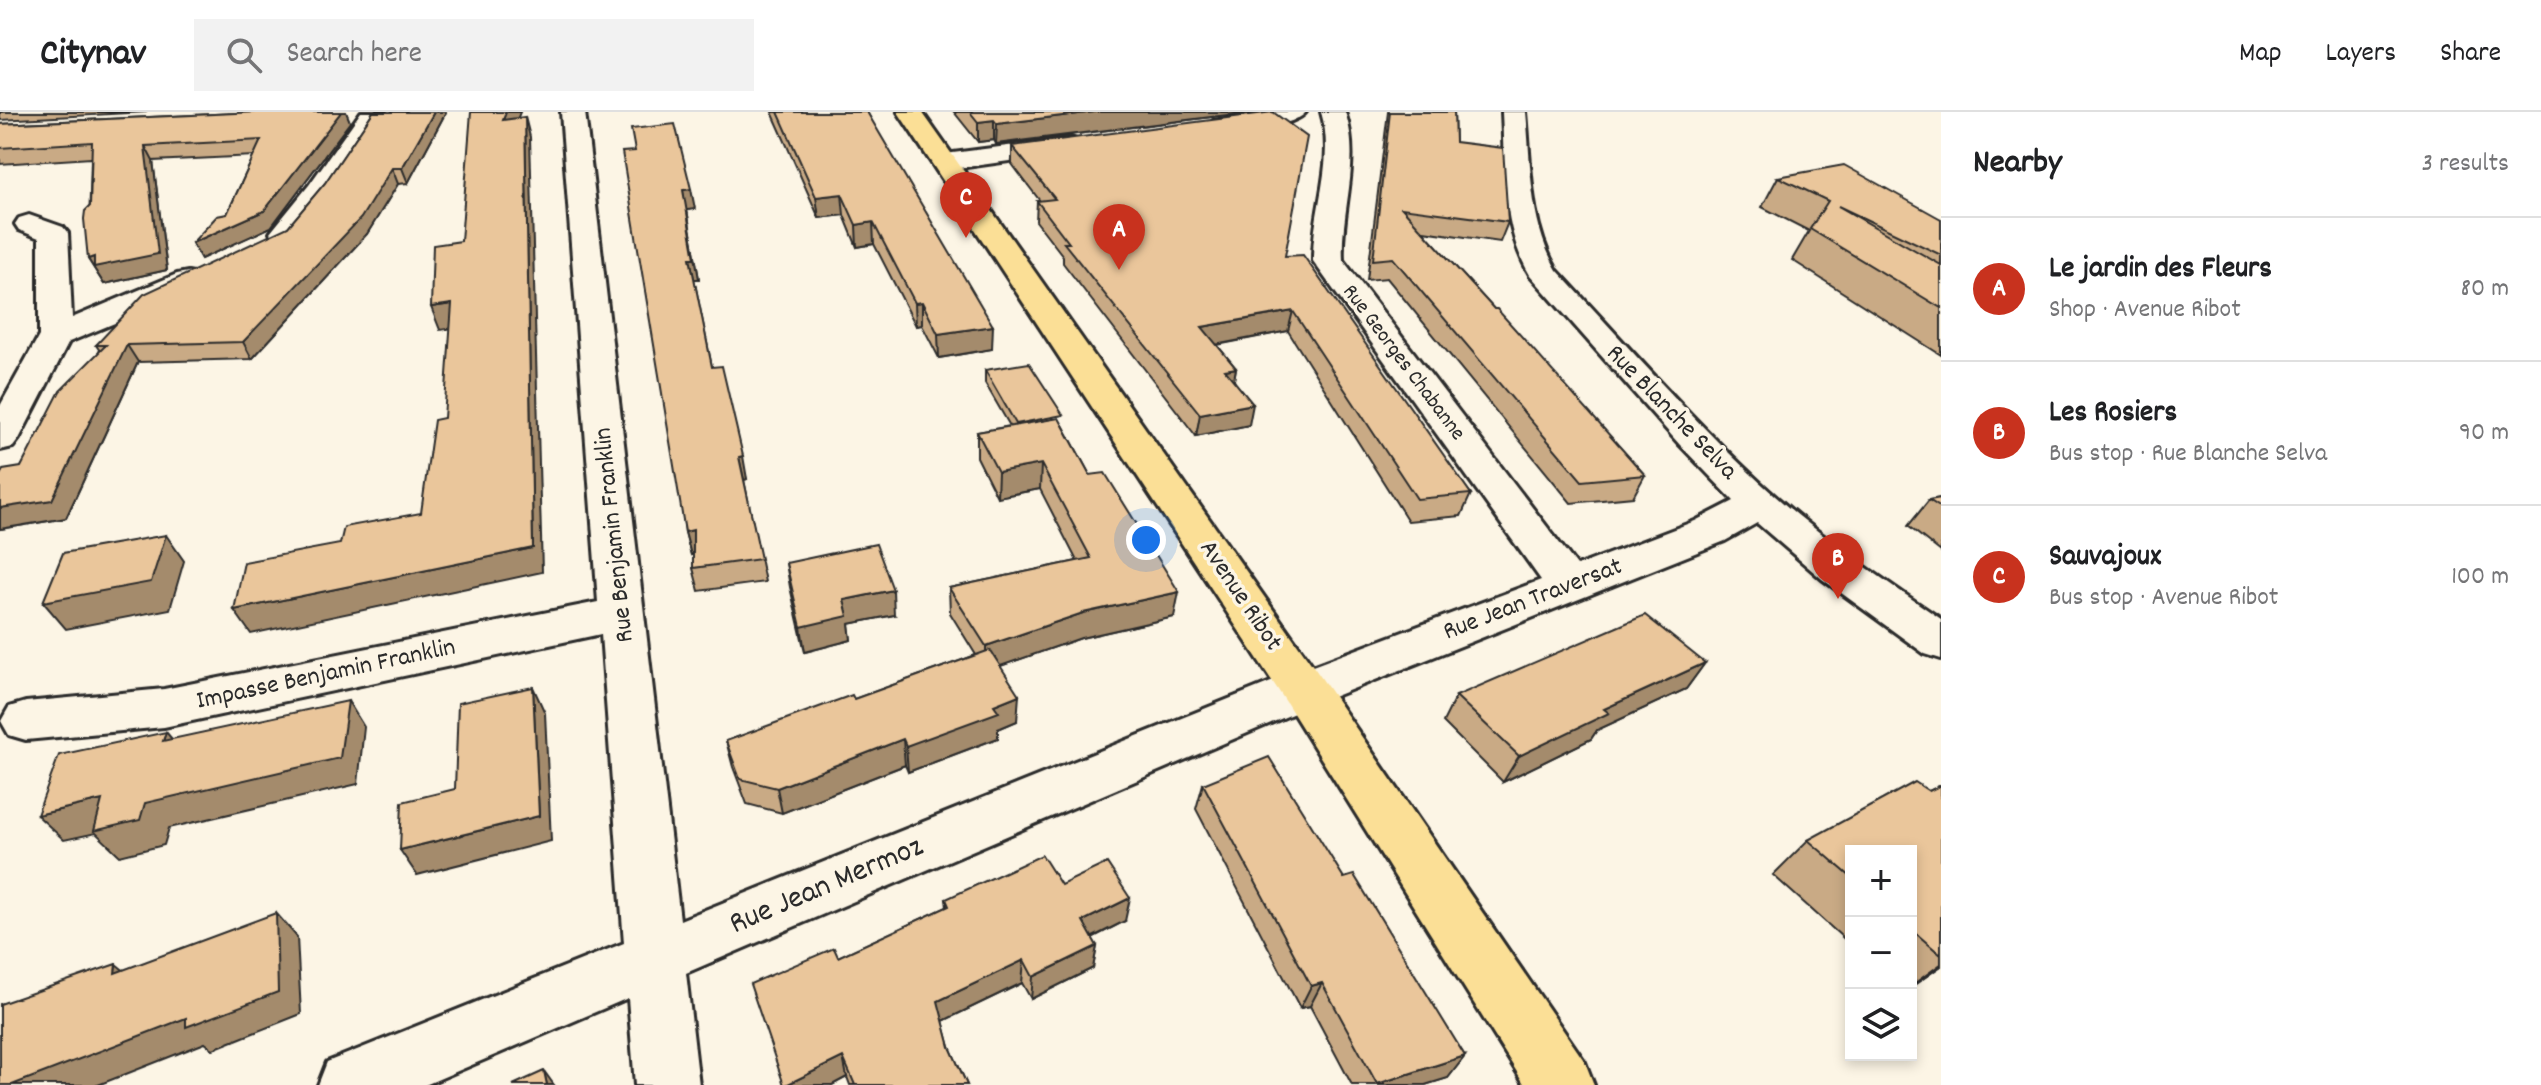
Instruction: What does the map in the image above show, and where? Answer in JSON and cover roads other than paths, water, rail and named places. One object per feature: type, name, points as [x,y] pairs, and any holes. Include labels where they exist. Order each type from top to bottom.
[{"type":"main road","name":"Avenue Ribot","points":[[910,112],[1303,689],[1562,1085]]},
{"type":"street","points":[[340,113],[356,112]]},
{"type":"street","points":[[264,246],[295,223],[373,112]]},
{"type":"street","name":"Rue Benjamin Franklin","points":[[573,112],[667,1085]]},
{"type":"street","points":[[1191,130],[1267,120],[1294,112]]},
{"type":"street","name":"Rue Georges Chabanne","points":[[1333,112],[1341,130],[1335,193],[1325,241],[1328,261],[1569,587]]},
{"type":"street","name":"Rue Blanche Selva","points":[[1514,112],[1525,229],[1532,259],[1572,309],[1760,504],[1837,569],[1941,642]]},
{"type":"street","points":[[945,162],[1100,142]]},
{"type":"street","points":[[0,439],[56,336],[53,233],[29,224]]},
{"type":"street","points":[[56,336],[207,272]]},
{"type":"street","name":"Rue Jean Traversat","points":[[1303,689],[1710,531],[1760,504]]},
{"type":"street","name":"Impasse Benjamin Franklin","points":[[26,721],[164,708],[623,613]]},
{"type":"street","name":"Rue Jean Mermoz","points":[[350,1085],[1303,689]]},
{"type":"place","name":"Sauvajoux","points":[[966,238]]},
{"type":"place","name":"Le jardin des Fleurs","points":[[1119,270]]},
{"type":"place","name":"Les Rosiers","points":[[1838,599]]}]
